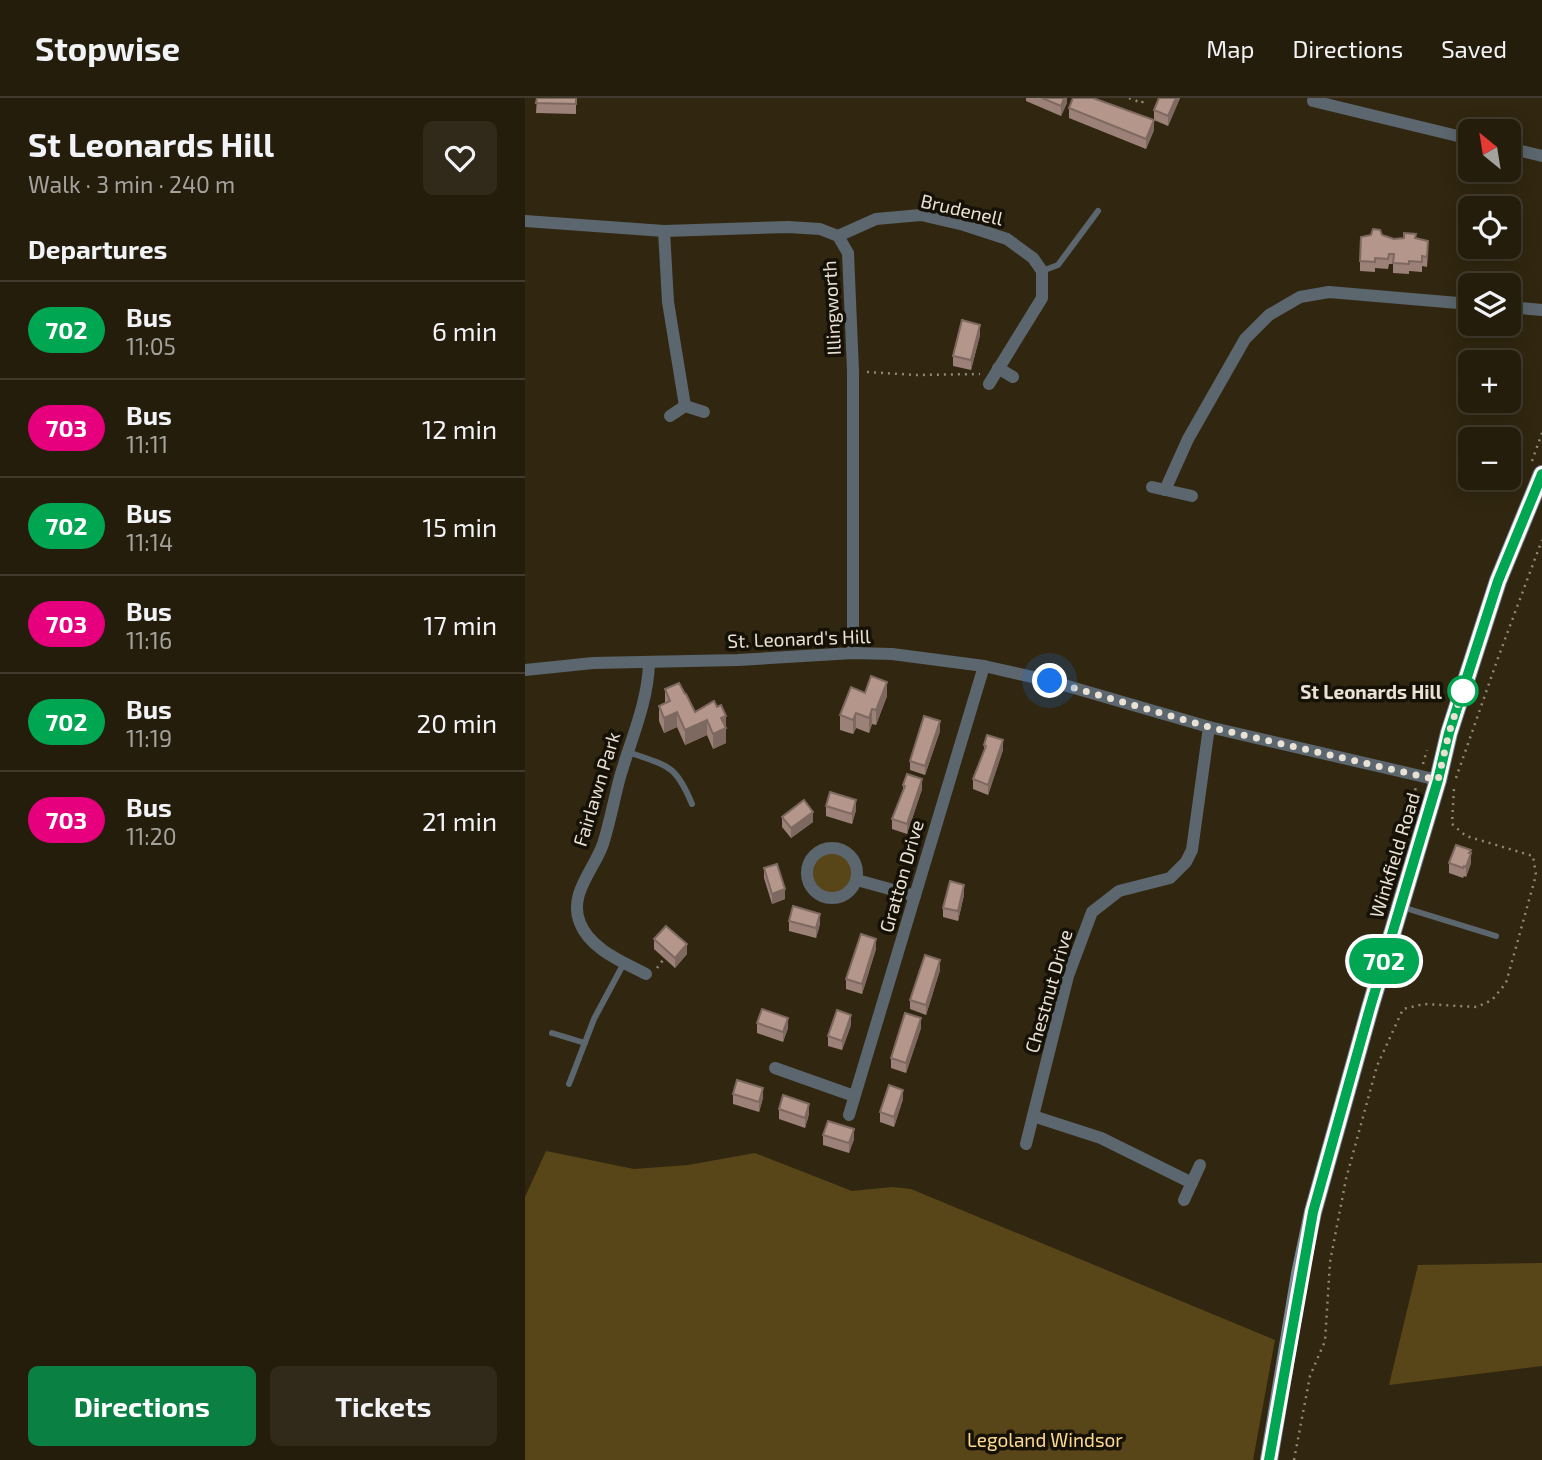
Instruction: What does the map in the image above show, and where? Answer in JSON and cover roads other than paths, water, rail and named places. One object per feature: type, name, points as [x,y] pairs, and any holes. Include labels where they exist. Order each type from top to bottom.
[{"type":"main road","name":"Winkfield Road","points":[[1269,1460],[1313,1212],[1438,780],[1449,733],[1498,581],[1542,474]]},
{"type":"street","points":[[1313,101],[1458,136]]},
{"type":"street","points":[[1521,151],[1542,156]]},
{"type":"street","name":"Brudenell","points":[[838,236],[876,219],[921,215],[1007,239],[1034,258],[1042,271]]},
{"type":"street","name":"Illingworth","points":[[525,221],[664,231],[788,227],[820,229],[838,236],[848,253],[853,371],[853,653]]},
{"type":"street","points":[[664,231],[668,302],[685,407]]},
{"type":"street","points":[[1013,377],[994,375],[1042,298],[1042,271]]},
{"type":"street","points":[[1165,490],[1188,439],[1245,339],[1269,315],[1300,297],[1329,292],[1458,303]]},
{"type":"street","points":[[1521,308],[1542,310]]},
{"type":"street","points":[[670,416],[685,407],[704,411]]},
{"type":"street","points":[[1151,487],[1192,496]]},
{"type":"street","name":"St. Leonard's Hill","points":[[525,670],[593,663],[814,657],[853,653],[892,654],[984,666],[1050,681],[1209,727],[1438,780]]},
{"type":"street","name":"Fairlawn Park","points":[[649,663],[648,688],[603,842],[581,887],[577,905],[580,924],[599,947],[624,963],[650,973]]},
{"type":"street","name":"Gratton Drive","points":[[849,1115],[984,666]]},
{"type":"street","name":"Chestnut Drive","points":[[1026,1144],[1068,976],[1092,912],[1119,891],[1170,878],[1186,862],[1192,850],[1209,727]]},
{"type":"street","points":[[838,848],[851,856],[857,880],[853,887],[839,897],[823,897],[810,886],[807,878],[808,863],[821,850],[838,848]]},
{"type":"street","points":[[857,880],[915,896]]},
{"type":"street","points":[[775,1068],[854,1096]]},
{"type":"street","points":[[1033,1116],[1101,1138],[1192,1183]]},
{"type":"street","points":[[1184,1200],[1200,1165]]},
{"type":"lane","points":[[1042,271],[1058,265],[1098,211]]},
{"type":"lane","points":[[628,752],[673,769],[679,775],[692,804]]},
{"type":"lane","points":[[1401,906],[1496,936]]},
{"type":"lane","points":[[569,1084],[594,1019],[624,963]]},
{"type":"lane","points":[[552,1033],[585,1044]]},
{"type":"place","name":"St Leonards Hill","points":[[1463,691]]},
{"type":"park label","name":"Legoland Windsor","points":[[1045,1439]]}]
